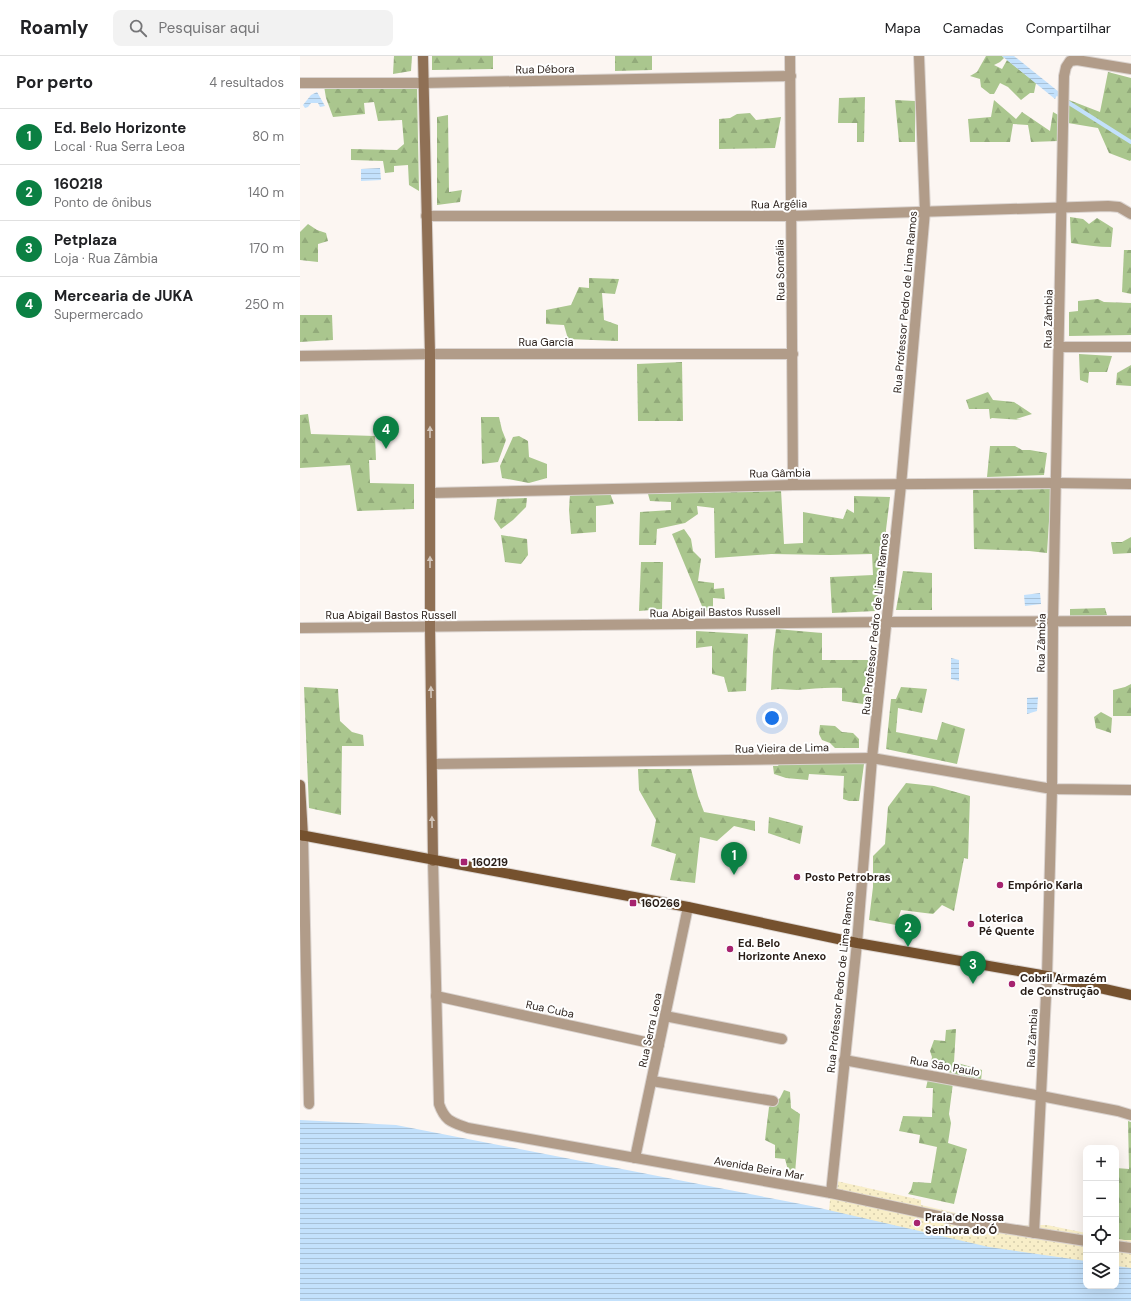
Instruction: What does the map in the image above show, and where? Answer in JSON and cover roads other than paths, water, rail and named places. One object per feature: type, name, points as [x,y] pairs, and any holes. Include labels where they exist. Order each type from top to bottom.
[{"type":"main road","points":[[423,56],[430,354],[430,627],[433,861]]},
{"type":"main road","points":[[300,785],[301,836],[688,907],[857,943],[1047,976],[1131,995]]},
{"type":"street","name":"Rua Somália","points":[[790,56],[793,484]]},
{"type":"street","name":"Rua Professor Pedro de Lima Ramos","points":[[831,1194],[857,943],[872,758],[901,485],[925,211],[919,56]]},
{"type":"street","name":"Rua Zâmbia","points":[[1034,1233],[1047,976],[1052,789],[1064,88],[1066,67],[1070,61],[1077,60],[1131,68]]},
{"type":"street","name":"Rua Débora","points":[[300,83],[423,83],[790,76]]},
{"type":"street","name":"Rua Argélia","points":[[426,216],[791,216],[1108,206],[1119,207],[1131,214]]},
{"type":"street","points":[[1060,346],[1131,347]]},
{"type":"street","name":"Rua Garcia","points":[[300,356],[430,354],[793,354]]},
{"type":"street","name":"Rua Gâmbia","points":[[430,493],[793,484],[1131,484]]},
{"type":"street","name":"Rua Abigail Bastos Russell","points":[[300,628],[1131,621]]},
{"type":"street","name":"Rua Vieira de Lima","points":[[432,764],[872,758],[1052,789],[1131,790]]},
{"type":"street","points":[[301,836],[309,1104]]},
{"type":"street","points":[[433,861],[436,996]]},
{"type":"street","name":"Rua Serra Leoa","points":[[635,1158],[688,907]]},
{"type":"street","name":"Rua Cuba","points":[[436,996],[659,1045]]},
{"type":"street","name":"Avenida Beira Mar","points":[[436,996],[438,1104],[443,1115],[452,1122],[468,1128],[831,1194],[958,1221],[1083,1241]]},
{"type":"street","points":[[665,1016],[782,1039]]},
{"type":"street","name":"Rua São Paulo","points":[[844,1060],[1041,1096],[1118,1111],[1131,1115]]},
{"type":"street","points":[[652,1081],[773,1101]]},
{"type":"street","points":[[1119,1246],[1131,1248]]},
{"type":"water","points":[[1002,56],[1014,56],[1059,92],[1055,99]]},
{"type":"water","points":[[317,92],[325,106],[320,107],[318,103],[311,103],[305,108],[303,105],[311,95]]},
{"type":"water","points":[[380,168],[381,180],[361,181],[361,169]]},
{"type":"water","points":[[1040,593],[1041,604],[1025,606],[1024,595]]},
{"type":"water","points":[[951,658],[959,660],[959,681],[951,679]]},
{"type":"water","points":[[1038,697],[1037,711],[1027,714],[1027,698]]},
{"type":"water","points":[[300,1120],[396,1125],[811,1206],[989,1247],[1083,1261],[1083,1289],[1119,1289],[1119,1266],[1131,1268],[1131,1301],[300,1301]]},
{"type":"waterway","points":[[1054,91],[1069,103],[1131,142]]},
{"type":"place","name":"Mercearia de JUKA","points":[[386,449]]},
{"type":"place","name":"160219","points":[[464,862]]},
{"type":"place","name":"Ed. Belo Horizonte","points":[[734,875]]},
{"type":"place","name":"Posto Petrobras","points":[[797,877]]},
{"type":"place","name":"Empório Karla","points":[[1000,885]]},
{"type":"place","name":"160266","points":[[633,903]]},
{"type":"place","name":"Loterica Pé Quente","points":[[971,924]]},
{"type":"place","name":"160218","points":[[908,947]]},
{"type":"place","name":"Ed. Belo Horizonte Anexo","points":[[730,949]]},
{"type":"place","name":"Petplaza","points":[[973,984]]},
{"type":"place","name":"Cobril Armazém de Construção","points":[[1012,984]]},
{"type":"place","name":"Praia de Nossa Senhora do Ó","points":[[917,1223]]}]
